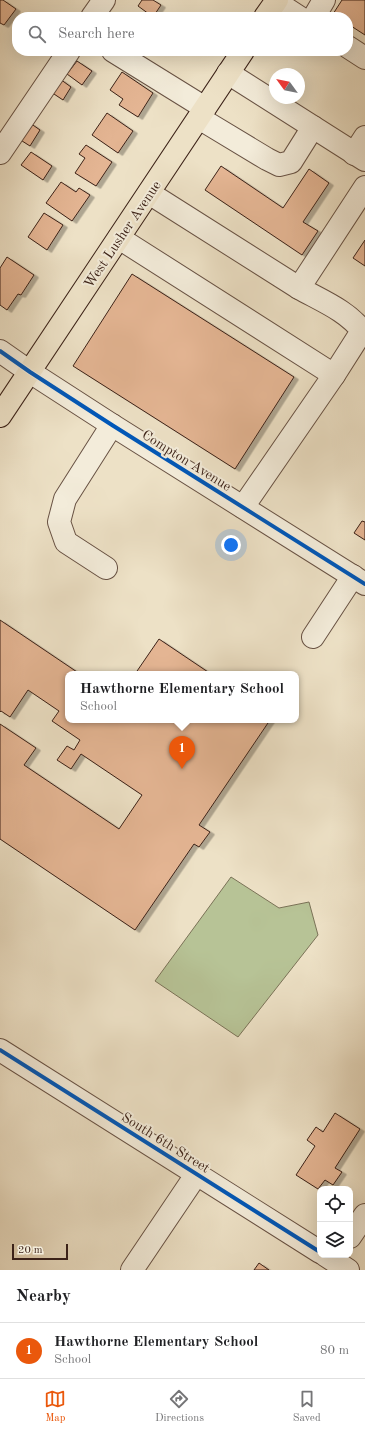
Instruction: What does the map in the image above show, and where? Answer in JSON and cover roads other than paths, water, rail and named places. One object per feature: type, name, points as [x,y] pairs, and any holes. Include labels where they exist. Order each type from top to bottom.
[{"type":"main road","name":"West Lusher Avenue","points":[[0,416],[240,56]]},
{"type":"street","points":[[96,12],[104,0]]},
{"type":"street","points":[[317,12],[324,0]]},
{"type":"street","points":[[273,6],[287,12]]},
{"type":"street","points":[[353,50],[365,58]]},
{"type":"street","points":[[0,153],[66,56]]},
{"type":"street","points":[[120,56],[267,159],[279,165],[291,162],[313,126]]},
{"type":"street","points":[[228,73],[313,126],[361,150]]},
{"type":"street","points":[[299,288],[365,187]]},
{"type":"street","points":[[149,193],[299,288],[348,316],[356,322],[362,331],[334,375],[243,507]]},
{"type":"street","points":[[118,238],[334,375]]},
{"type":"street","name":"Compton Avenue","points":[[0,351],[112,425],[359,580]]},
{"type":"street","points":[[106,568],[66,542],[59,522],[65,499],[112,425]]},
{"type":"street","points":[[313,637],[359,580]]},
{"type":"street","name":"South 6th Street","points":[[0,1050],[196,1175],[333,1259]]},
{"type":"street","points":[[132,1270],[196,1175]]},
{"type":"street","points":[[353,1233],[365,1215]]},
{"type":"place","name":"Hawthorne Elementary School","points":[[182,769]]}]
